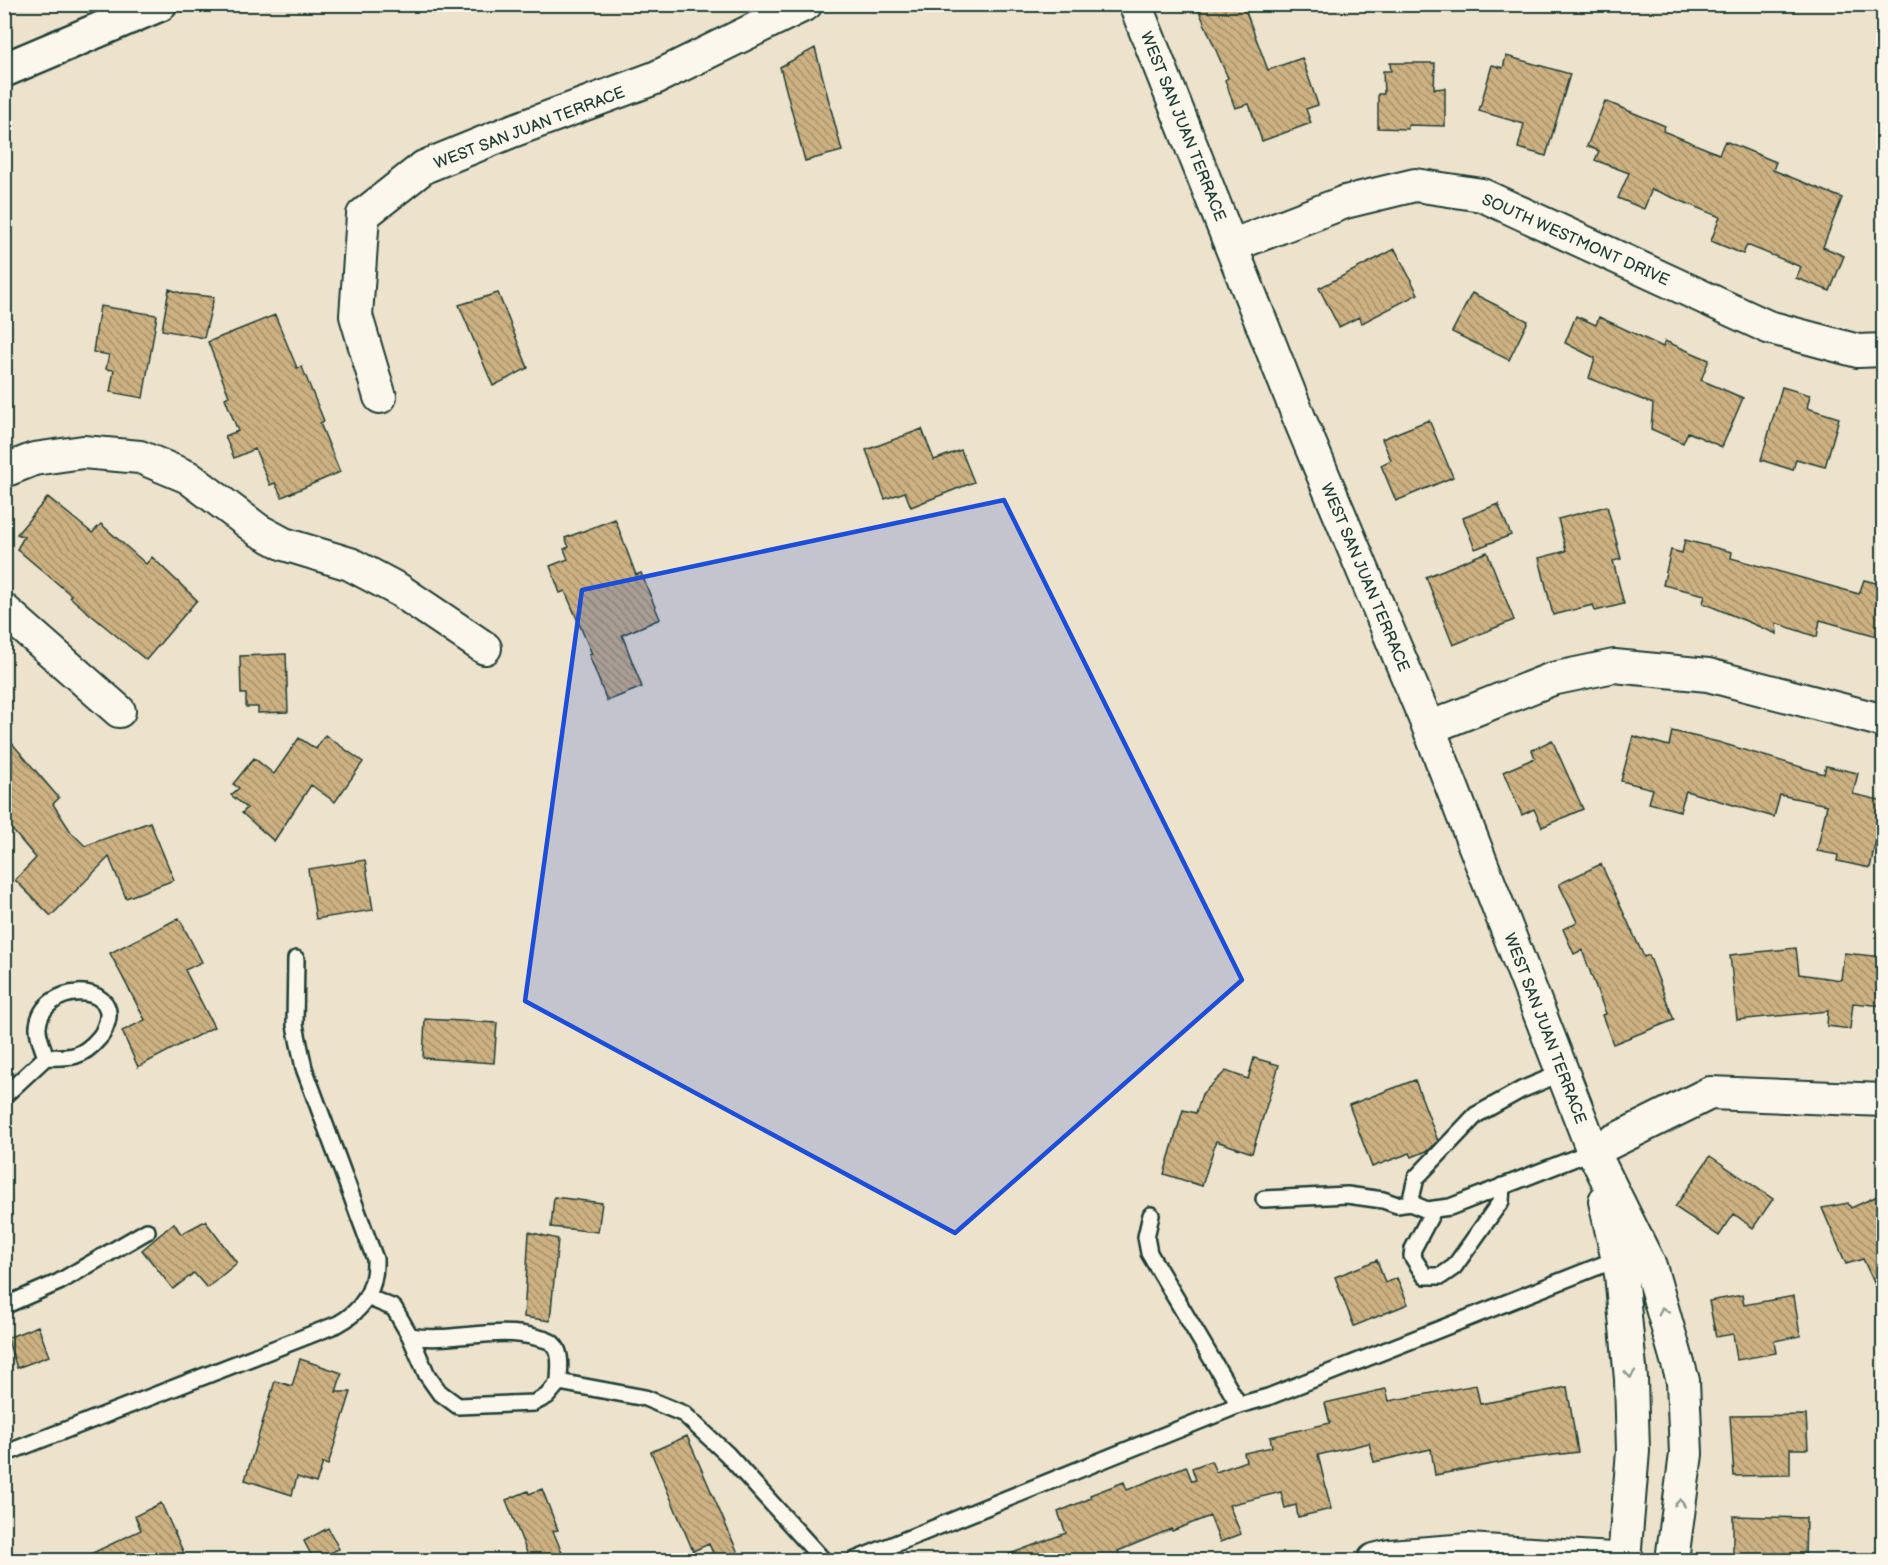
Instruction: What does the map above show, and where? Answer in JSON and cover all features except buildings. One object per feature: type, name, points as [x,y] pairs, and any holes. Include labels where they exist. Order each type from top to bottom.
[{"type":"street","points":[[4,70],[160,4]]},
{"type":"street","name":"WEST SAN JUAN TERRACE","points":[[380,397],[356,316],[363,215],[424,167],[512,131],[655,78],[806,4]]},
{"type":"street","name":"WEST SAN JUAN TERRACE","points":[[1135,4],[1300,420],[1429,728],[1593,1151],[1650,1266],[1683,1381],[1686,1454],[1672,1560]]},
{"type":"street","name":"SOUTH WESTMONT DRIVE","points":[[1231,246],[1344,202],[1415,185],[1482,195],[1768,327],[1858,351],[1884,350]]},
{"type":"street","points":[[4,471],[34,459],[83,452],[140,457],[188,477],[231,507],[258,530],[284,544],[350,564],[399,590],[485,648]]},
{"type":"street","points":[[4,610],[119,711]]},
{"type":"street","points":[[1429,728],[1552,679],[1614,666],[1708,675],[1884,721]]},
{"type":"street","points":[[1593,1151],[1710,1093],[1884,1100]]},
{"type":"street","name":"WEST SAN JUAN TERRACE","points":[[1593,1151],[1621,1274],[1631,1379],[1633,1451],[1626,1560]]},
{"type":"street","points":[[1374,1560],[1390,1556],[1468,1550],[1626,1560]]},
{"type":"lane","points":[[4,1454],[338,1324],[360,1308],[367,1297],[376,1273],[375,1259],[304,1068],[295,1025],[296,959]]},
{"type":"lane","points":[[4,1096],[46,1057],[72,1058],[91,1048],[103,1034],[108,1016],[104,1004],[94,995],[80,991],[58,998],[44,1009],[37,1027],[46,1057]]},
{"type":"lane","points":[[1410,1203],[1416,1178],[1476,1115],[1521,1090],[1564,1072]]},
{"type":"lane","points":[[1264,1199],[1347,1195],[1383,1200],[1397,1205],[1410,1203],[1427,1210],[1450,1207],[1593,1151]]},
{"type":"lane","points":[[1434,1209],[1413,1249],[1412,1256],[1425,1276],[1441,1276],[1454,1267],[1501,1201],[1502,1186]]},
{"type":"lane","points":[[1151,1215],[1146,1237],[1149,1253],[1239,1405]]},
{"type":"lane","points":[[4,1306],[59,1282],[147,1231]]},
{"type":"lane","points":[[855,1560],[1239,1405],[1268,1397],[1617,1259]]},
{"type":"lane","points":[[367,1297],[394,1308],[410,1336],[427,1375],[439,1392],[458,1406],[534,1403],[547,1396],[559,1382],[559,1353],[552,1342],[526,1334],[503,1333],[429,1339],[410,1336]]},
{"type":"lane","points":[[559,1382],[645,1398],[684,1414],[727,1454],[823,1560]]},
{"type":"highlighted area","points":[[1004,500],[1242,980],[955,1233],[525,1001],[582,590]]}]
